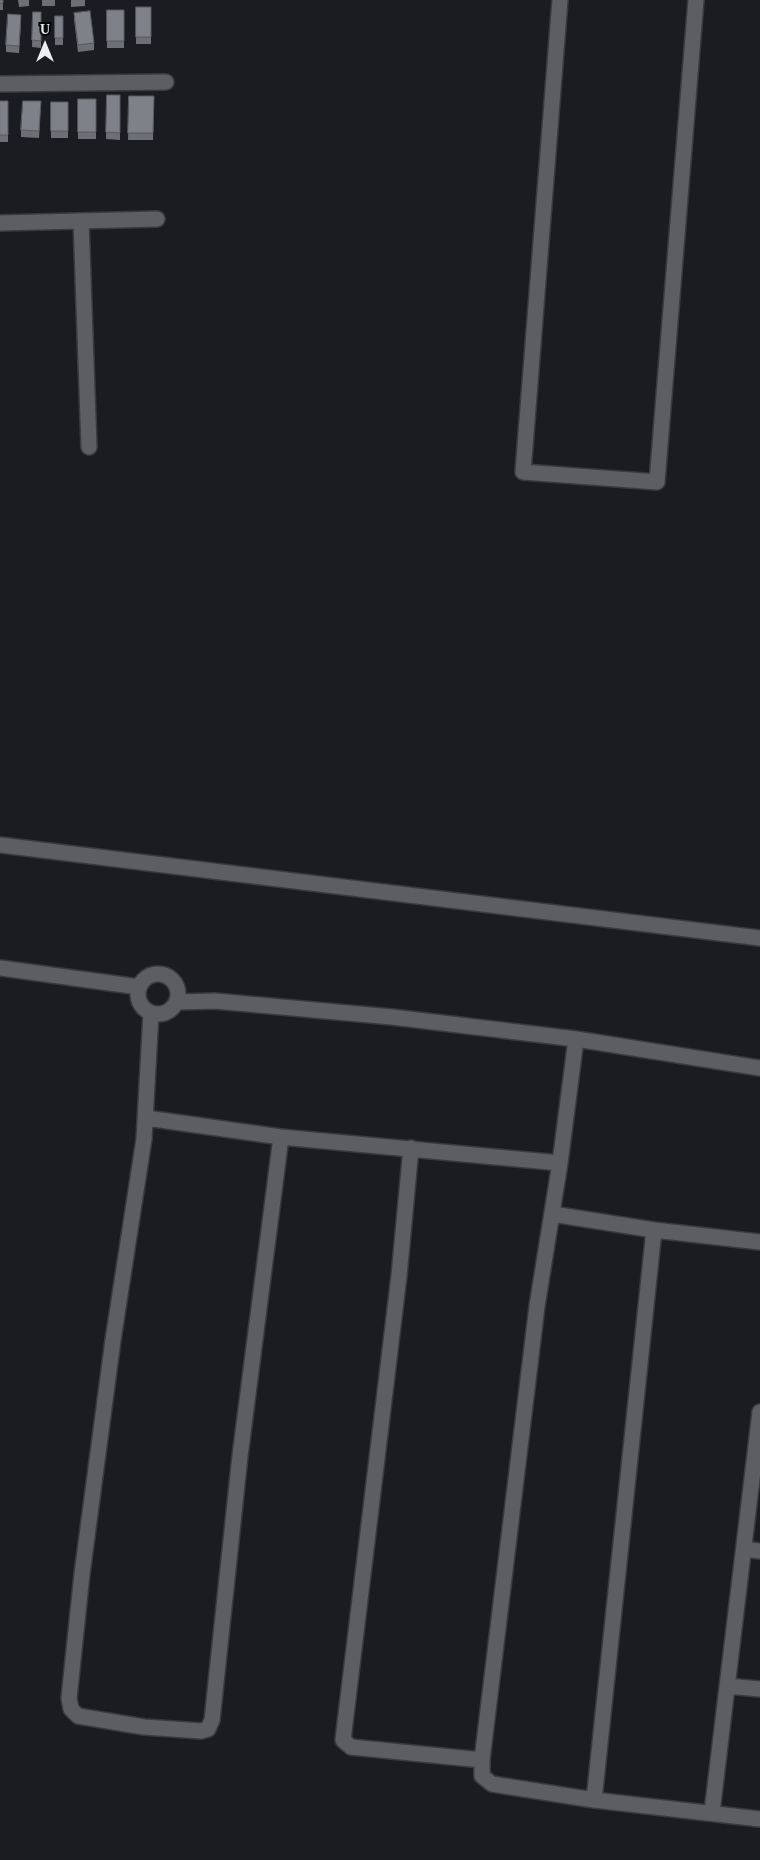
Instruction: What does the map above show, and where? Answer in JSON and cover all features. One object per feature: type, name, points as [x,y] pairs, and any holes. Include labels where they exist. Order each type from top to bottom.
[{"type":"street","points":[[560,0],[523,472],[657,482],[696,0]]},
{"type":"street","points":[[0,84],[166,82]]},
{"type":"street","points":[[0,224],[157,219]]},
{"type":"street","points":[[81,221],[89,447]]},
{"type":"street","points":[[0,845],[760,938]]},
{"type":"street","points":[[0,968],[139,987]]},
{"type":"street","points":[[155,974],[166,976],[174,982],[178,991],[177,1002],[171,1010],[161,1014],[151,1013],[142,1007],[139,987],[146,979],[155,974]]},
{"type":"street","points":[[177,1002],[215,1001],[392,1017],[576,1039],[760,1068]]},
{"type":"street","points":[[151,1013],[146,1118],[85,1555],[69,1698],[71,1709],[78,1716],[144,1727],[201,1731],[208,1729],[212,1720],[240,1456],[281,1137]]},
{"type":"street","points":[[576,1039],[560,1163],[537,1306],[482,1760],[482,1776],[492,1784],[594,1800],[760,1819]]},
{"type":"street","points":[[146,1118],[281,1137],[560,1163]]},
{"type":"street","points":[[411,1148],[391,1344],[343,1740],[352,1747],[482,1760]]},
{"type":"street","points":[[552,1214],[654,1230],[760,1242]]},
{"type":"street","points":[[594,1800],[654,1230]]},
{"type":"street","points":[[712,1812],[760,1412]]},
{"type":"street","points":[[744,1549],[760,1551]]},
{"type":"street","points":[[728,1686],[760,1690]]},
{"type":"building","points":[[136,7],[151,7],[151,37],[136,37]]},
{"type":"building","points":[[107,10],[124,10],[124,41],[107,41]]},
{"type":"building","points":[[90,11],[94,43],[78,45],[74,13]]},
{"type":"building","points":[[33,12],[41,12],[41,41],[32,40]]},
{"type":"building","points":[[8,14],[21,15],[19,46],[6,45]]},
{"type":"building","points":[[55,16],[63,16],[63,38],[55,38]]},
{"type":"building","points":[[107,95],[120,95],[120,133],[106,132]]},
{"type":"building","points":[[129,96],[154,96],[153,133],[128,133]]},
{"type":"building","points":[[78,99],[96,99],[96,132],[78,132]]},
{"type":"building","points":[[0,101],[8,101],[8,135],[0,135]]},
{"type":"building","points":[[23,101],[41,101],[39,131],[21,130]]},
{"type":"building","points":[[51,102],[68,102],[68,131],[51,131]]}]
